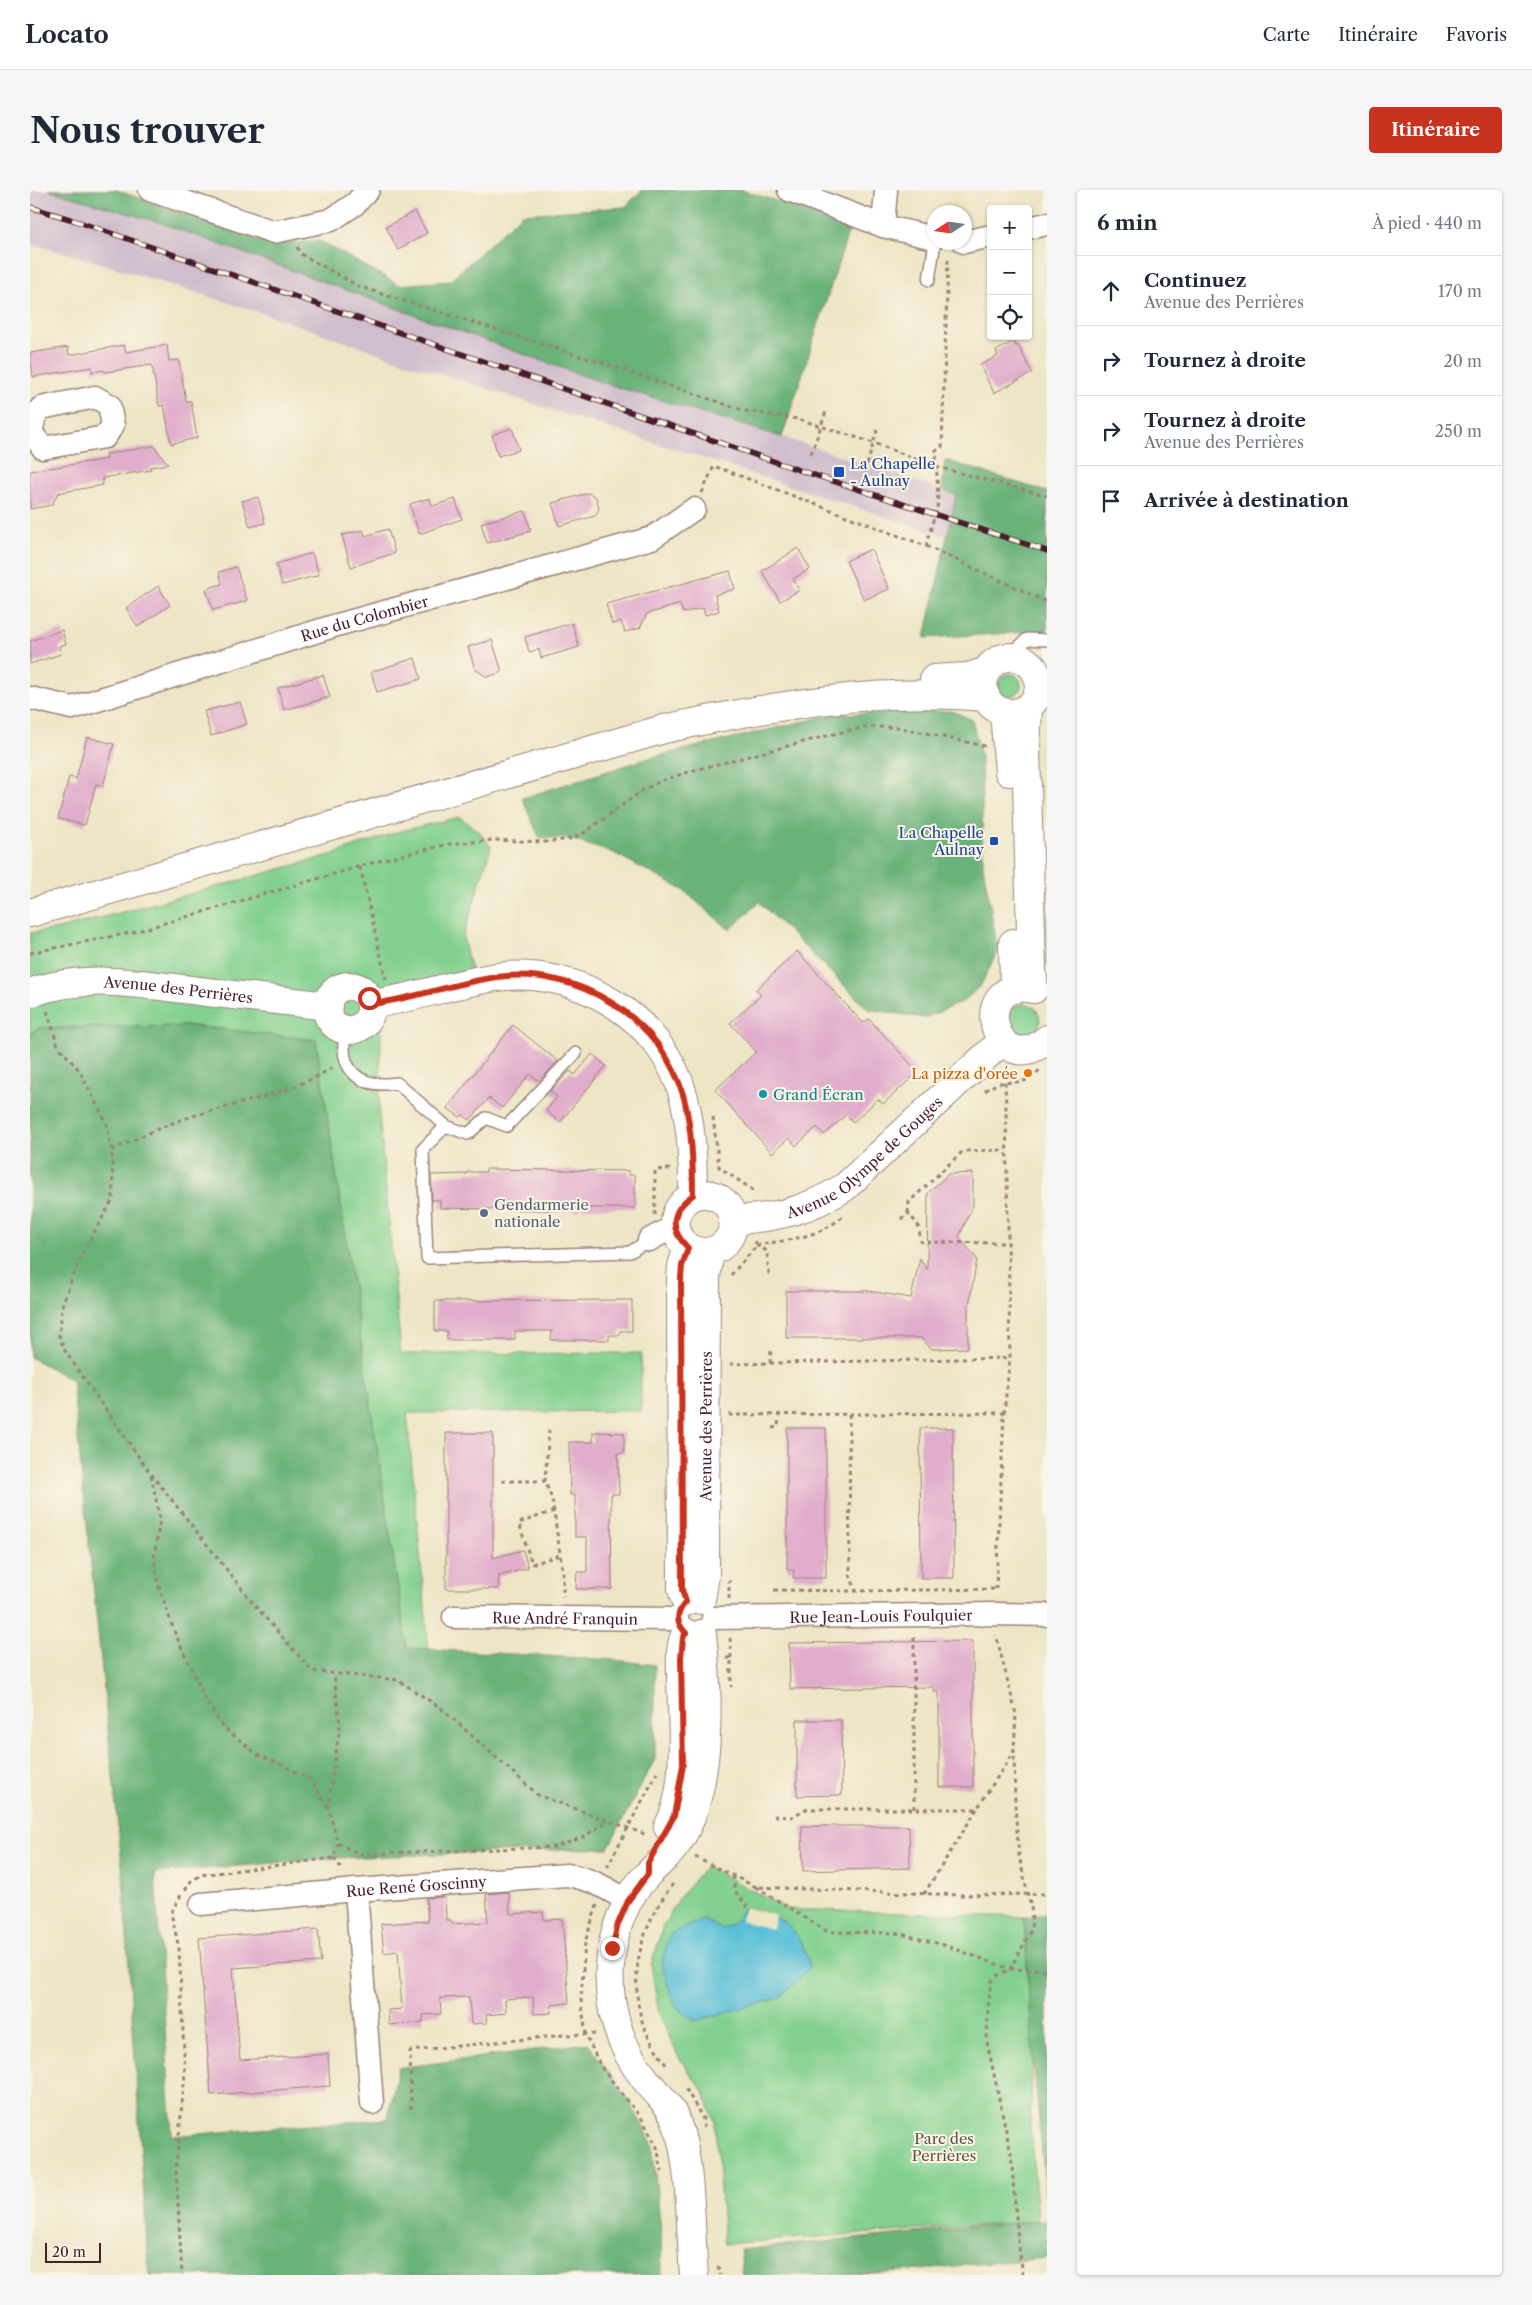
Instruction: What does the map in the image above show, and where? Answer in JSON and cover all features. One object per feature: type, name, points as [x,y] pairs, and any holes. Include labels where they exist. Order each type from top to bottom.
[{"type":"street","points":[[150,190],[274,232],[331,220],[355,204],[368,190]]},
{"type":"street","points":[[788,190],[883,226],[927,237]]},
{"type":"street","points":[[883,226],[886,190]]},
{"type":"street","points":[[1032,227],[1047,224]]},
{"type":"street","points":[[972,240],[987,237]]},
{"type":"street","name":"Rue du Colombier","points":[[30,698],[72,708],[337,625],[652,538],[694,509]]},
{"type":"street","points":[[30,913],[664,729],[746,700],[788,691],[830,686],[968,677],[1014,698],[1039,689],[1030,663],[1000,659],[1014,698],[1009,748],[1032,992],[1004,994],[997,1002],[993,1011],[992,1022],[1002,1041],[1020,1050],[1030,1049],[1047,1039]]},
{"type":"street","points":[[381,1003],[352,986],[338,989],[329,999],[328,1006],[331,1018],[340,1027],[346,1042],[381,1003],[497,977],[538,976],[572,984],[602,996],[633,1017],[653,1037],[670,1066],[683,1096],[690,1128],[693,1195],[706,1193],[720,1198],[729,1207],[752,1214],[731,1234],[723,1246],[649,1240]]},
{"type":"street","name":"Avenue des Perrières","points":[[35,991],[94,981],[155,986],[328,1006]]},
{"type":"street","name":"Avenue Olympe de Gouges","points":[[752,1214],[809,1207],[822,1202],[845,1187],[1002,1041]]},
{"type":"street","name":"Avenue des Perrières","points":[[693,1195],[682,1202],[676,1213],[691,1242],[682,1266],[681,1278],[682,1590],[699,1618],[705,1658],[705,1720],[702,1777],[688,1823],[669,1842],[628,1901],[618,1924],[610,1965],[609,1988],[612,2010],[618,2029],[636,2068],[666,2103],[680,2134],[686,2171],[694,2275]]},
{"type":"street","name":"Rue Jean-Louis Foulquier","points":[[699,1618],[1047,1615]]},
{"type":"street","name":"Rue André Franquin","points":[[454,1617],[699,1618]]},
{"type":"street","name":"Rue René Goscinny","points":[[200,1904],[356,1890],[567,1875],[582,1877],[598,1883],[628,1901]]},
{"type":"street","points":[[356,1890],[372,2103]]},
{"type":"lane","points":[[929,280],[934,250]]},
{"type":"lane","points":[[1030,663],[1027,639],[1047,640]]},
{"type":"lane","points":[[346,1042],[348,1065],[360,1080],[383,1085],[397,1083],[446,1126],[468,1134],[486,1118],[507,1126],[576,1053]]},
{"type":"lane","points":[[446,1126],[423,1149],[428,1258],[630,1252],[649,1240]]},
{"type":"path","points":[[290,230],[301,254],[360,287],[609,365],[745,412],[798,419],[874,443],[936,467],[1047,496]]},
{"type":"path","points":[[926,546],[938,503],[936,450],[942,447],[951,250]]},
{"type":"path","points":[[811,454],[827,409]]},
{"type":"path","points":[[865,472],[878,427]]},
{"type":"path","points":[[694,509],[714,466],[926,546],[1047,602]]},
{"type":"path","points":[[30,953],[134,932],[360,867],[463,841],[545,842],[569,839],[584,833],[643,790],[661,781],[776,748],[860,728],[897,727],[993,748]]},
{"type":"path","points":[[360,867],[381,1003]]},
{"type":"path","points":[[35,991],[58,1046],[79,1070],[106,1122],[112,1150],[113,1199],[82,1254],[63,1302],[59,1336],[65,1351],[151,1474],[257,1608],[312,1671],[398,1680],[442,1709],[538,1795],[669,1842],[756,1887],[828,1932],[897,1932],[944,1945],[1010,1969],[1047,1970]]},
{"type":"path","points":[[112,1150],[192,1116],[283,1092],[307,1082],[334,1066],[346,1042]]},
{"type":"path","points":[[1005,1081],[1027,1080],[1047,1066]]},
{"type":"path","points":[[996,1589],[1004,1413],[1010,1358],[1006,1109]]},
{"type":"path","points":[[901,1219],[908,1213],[909,1202],[963,1151],[1006,1150]]},
{"type":"path","points":[[908,1213],[918,1225],[921,1242],[1008,1243]]},
{"type":"path","points":[[752,1214],[767,1251],[769,1274]]},
{"type":"path","points":[[729,1282],[752,1214]]},
{"type":"path","points":[[770,1350],[770,1363]]},
{"type":"path","points":[[730,1355],[730,1372]]},
{"type":"path","points":[[730,1364],[1010,1358]]},
{"type":"path","points":[[729,1405],[729,1424]]},
{"type":"path","points":[[729,1415],[1004,1413]]},
{"type":"path","points":[[772,1428],[778,1427],[779,1414]]},
{"type":"path","points":[[849,1414],[850,1575],[856,1591]]},
{"type":"path","points":[[549,1430],[545,1481],[554,1511],[563,1574],[563,1618]]},
{"type":"path","points":[[151,1474],[160,1519],[154,1558],[158,1584],[174,1631],[205,1698],[222,1726],[258,1755],[282,1764],[311,1780],[328,1807],[338,1843],[334,1858],[201,1875],[190,1882],[171,1913],[179,1948],[185,2073],[176,2167],[182,2275]]},
{"type":"path","points":[[502,1482],[545,1481]]},
{"type":"path","points":[[554,1511],[519,1523],[532,1564],[560,1556]]},
{"type":"path","points":[[729,1570],[699,1618],[731,1658]]},
{"type":"path","points":[[914,1809],[915,1615]]},
{"type":"path","points":[[996,1635],[1016,1714],[1014,1751],[1015,1805],[1019,1856],[1032,1912],[1031,1931],[1010,1969],[999,1974],[991,1982],[987,2042],[1011,2154],[1018,2241],[1023,2275]]},
{"type":"path","points":[[328,1807],[340,1726],[334,1674]]},
{"type":"path","points":[[924,1894],[1014,1751]]},
{"type":"path","points":[[774,1816],[791,1817],[806,1809],[977,1809]]},
{"type":"path","points":[[338,1843],[359,1854],[554,1847],[584,1838],[608,1820]]},
{"type":"path","points":[[733,1876],[735,1891],[748,1908]]},
{"type":"path","points":[[756,1887],[924,1894],[1047,1894]]},
{"type":"path","points":[[411,2109],[410,2051],[564,2035],[586,2035]]},
{"type":"shaded area","points":[[30,190],[48,190],[158,222],[595,380],[782,437],[956,494],[946,536],[428,370],[265,314],[77,256],[30,244]]},
{"type":"green space","points":[[48,190],[116,190],[270,244],[320,241],[399,285],[450,281],[522,214],[625,207],[642,190],[741,190],[851,224],[782,437],[595,380],[158,222]]},
{"type":"green space","points":[[945,460],[1047,492],[1047,631],[925,638],[956,495],[942,490]]},
{"type":"green space","points":[[1010,674],[1018,677],[1021,685],[1018,693],[1010,696],[1002,693],[999,685],[1002,677]]},
{"type":"green space","points":[[953,711],[972,720],[981,757],[983,866],[998,950],[981,985],[964,1001],[925,1018],[868,1009],[759,902],[730,930],[683,890],[614,853],[569,839],[539,837],[522,798],[649,758],[835,714]]},
{"type":"green space","points":[[459,817],[479,831],[491,847],[463,937],[472,975],[382,995],[379,1113],[401,1354],[641,1353],[641,1411],[407,1413],[429,1649],[407,1648],[316,1040],[193,1026],[39,1028],[30,1034],[30,933],[59,929],[219,886],[334,854],[397,832]]},
{"type":"green space","points":[[1037,846],[1047,846],[1047,966],[1039,966]]},
{"type":"green space","points":[[1024,1004],[1030,1005],[1035,1009],[1039,1014],[1039,1026],[1035,1031],[1030,1035],[1024,1036],[1018,1035],[1013,1031],[1009,1026],[1008,1020],[1009,1014],[1013,1009],[1018,1005]]},
{"type":"green space","points":[[193,1026],[316,1040],[407,1648],[615,1660],[655,1665],[655,1759],[608,1848],[335,1858],[155,1873],[172,2136],[388,2119],[398,2068],[588,2043],[631,2104],[652,2143],[661,2232],[662,2275],[149,2275],[123,1874],[72,1380],[30,1357],[30,1034],[39,1028]]},
{"type":"green space","name":"Parc des Perrières","points":[[706,1866],[787,1909],[1024,1917],[1033,2056],[1030,2125],[1038,2221],[724,2244],[715,2122],[703,2091],[678,2056],[659,2014],[651,1965],[663,1926],[680,1897]]},
{"type":"green space","points":[[1047,1914],[1047,2206],[1033,2056],[1024,1917]]},
{"type":"green space","points":[[1047,2221],[1047,2258],[852,2275],[743,2275],[740,2250]]},
{"type":"water","points":[[745,1907],[771,1915],[788,1925],[800,1941],[810,1967],[780,1998],[695,2021],[675,2006],[661,1964],[670,1934],[704,1919],[721,1929],[734,1923]]},
{"type":"pier","points":[[745,1907],[776,1916],[772,1929],[741,1921]]},
{"type":"building","points":[[415,211],[427,233],[398,250],[386,227]]},
{"type":"building","points":[[1014,341],[1016,346],[1018,345],[1032,373],[994,393],[980,365],[998,356],[996,351]]},
{"type":"building","points":[[124,345],[126,352],[167,345],[169,361],[179,360],[186,401],[191,401],[197,438],[171,444],[164,405],[159,406],[152,365],[105,372],[104,370],[92,372],[92,367],[33,377],[30,353],[68,347],[69,355]]},
{"type":"building","points":[[512,428],[519,450],[498,456],[492,435]]},
{"type":"building","points":[[154,446],[168,464],[150,467],[151,470],[102,478],[103,485],[58,493],[52,505],[30,509],[30,471],[107,459],[106,454]]},
{"type":"building","points":[[589,493],[596,497],[599,509],[595,516],[559,526],[552,503]]},
{"type":"building","points":[[258,497],[265,523],[250,527],[242,501]]},
{"type":"building","points":[[430,498],[432,506],[455,499],[462,519],[419,534],[410,504]]},
{"type":"building","points":[[525,511],[531,531],[487,543],[481,523]]},
{"type":"building","points":[[388,529],[395,553],[351,567],[342,535],[363,530],[365,536]]},
{"type":"building","points":[[798,548],[810,569],[793,579],[800,590],[780,601],[762,571]]},
{"type":"building","points":[[871,549],[889,589],[864,600],[846,561]]},
{"type":"building","points":[[312,553],[319,575],[282,585],[276,564]]},
{"type":"building","points":[[236,567],[247,601],[213,610],[206,589],[222,584],[219,572]]},
{"type":"building","points":[[730,571],[735,589],[715,595],[719,611],[705,615],[703,608],[683,613],[680,604],[647,614],[640,628],[625,632],[621,621],[612,624],[606,604]]},
{"type":"building","points":[[158,586],[170,605],[138,627],[126,608]]},
{"type":"building","points":[[572,623],[579,647],[541,658],[539,649],[529,652],[525,637]]},
{"type":"building","points":[[62,630],[66,644],[59,646],[61,654],[30,664],[30,641]]},
{"type":"building","points":[[492,640],[502,672],[487,677],[475,669],[468,647]]},
{"type":"building","points":[[415,658],[421,679],[377,692],[371,672]]},
{"type":"building","points":[[323,675],[330,697],[284,710],[278,688]]},
{"type":"building","points":[[240,702],[247,724],[211,736],[204,711]]},
{"type":"building","points":[[87,737],[114,744],[103,786],[96,784],[85,825],[58,819],[69,777],[76,779]]},
{"type":"building","points":[[797,951],[863,1023],[869,1019],[918,1072],[883,1104],[878,1099],[853,1122],[846,1115],[824,1135],[817,1127],[796,1146],[789,1138],[772,1153],[715,1090],[756,1052],[730,1023],[761,995],[756,990]]},
{"type":"building","points":[[513,1025],[558,1061],[539,1081],[530,1074],[502,1108],[489,1098],[470,1120],[463,1115],[460,1117],[447,1108]]},
{"type":"building","points":[[592,1054],[606,1066],[560,1122],[546,1111],[557,1097],[550,1091],[570,1071],[575,1075]]},
{"type":"building","points":[[486,1169],[629,1171],[629,1175],[635,1175],[635,1208],[580,1208],[580,1211],[440,1208],[440,1200],[432,1200],[431,1175],[486,1172]]},
{"type":"building","points":[[973,1173],[973,1205],[959,1237],[977,1259],[968,1310],[968,1348],[932,1349],[921,1338],[786,1338],[786,1291],[869,1291],[911,1298],[920,1258],[927,1270],[928,1193],[948,1174]]},
{"type":"building","points":[[632,1300],[632,1331],[620,1331],[620,1335],[609,1335],[609,1340],[551,1340],[552,1331],[515,1331],[515,1340],[447,1340],[447,1331],[435,1331],[435,1301]]},
{"type":"building","points":[[787,1428],[826,1428],[826,1578],[793,1578],[794,1570],[787,1570]]},
{"type":"building","points":[[920,1428],[953,1428],[954,1578],[921,1578]]},
{"type":"building","points":[[593,1432],[624,1433],[624,1453],[618,1453],[619,1494],[611,1494],[612,1589],[576,1589],[577,1572],[587,1572],[587,1537],[575,1537],[575,1495],[570,1495],[569,1442],[593,1442]]},
{"type":"building","points":[[446,1433],[493,1433],[493,1558],[523,1550],[528,1568],[499,1576],[498,1589],[446,1589]]},
{"type":"building","points":[[973,1641],[973,1787],[939,1787],[939,1692],[934,1692],[934,1687],[790,1689],[789,1643]]},
{"type":"building","points":[[797,1720],[841,1720],[842,1795],[797,1796]]},
{"type":"building","points":[[802,1826],[909,1826],[910,1868],[803,1871]]},
{"type":"building","points":[[509,1892],[510,1914],[543,1912],[544,1920],[562,1919],[569,2003],[551,2005],[551,2013],[534,2014],[533,1997],[505,1999],[506,2013],[486,2015],[487,2023],[471,2024],[469,1997],[440,1998],[441,2014],[423,2015],[423,2022],[389,2025],[388,2010],[402,2009],[398,1951],[384,1953],[381,1924],[428,1921],[426,1898],[445,1897],[446,1920],[451,1920],[452,1924],[488,1922],[486,1894]]},
{"type":"building","points":[[318,1929],[321,1962],[233,1968],[240,2060],[328,2054],[330,2086],[211,2095],[199,1938]]},
{"type":"railway","points":[[30,207],[70,219],[799,470],[1047,551]]},
{"type":"place","name":"La Chapelle - Aulnay","points":[[839,472]]},
{"type":"place","name":"La Chapelle Aulnay","points":[[994,841]]},
{"type":"place","name":"La pizza d'orée","points":[[1028,1073]]},
{"type":"place","name":"Grand Écran","points":[[763,1094]]},
{"type":"place","name":"Gendarmerie nationale","points":[[484,1213]]},
{"type":"route","points":[[369,998],[371,1004],[391,1002],[497,977],[538,976],[572,984],[602,996],[633,1017],[653,1037],[670,1066],[683,1096],[690,1128],[693,1168],[693,1195],[682,1202],[676,1213],[674,1226],[679,1238],[688,1248],[682,1266],[681,1278],[682,1590],[686,1602],[679,1609],[677,1619],[680,1627],[686,1633],[683,1638],[681,1658],[683,1765],[674,1816],[648,1863],[648,1874],[628,1901],[618,1924],[612,1948]]}]
